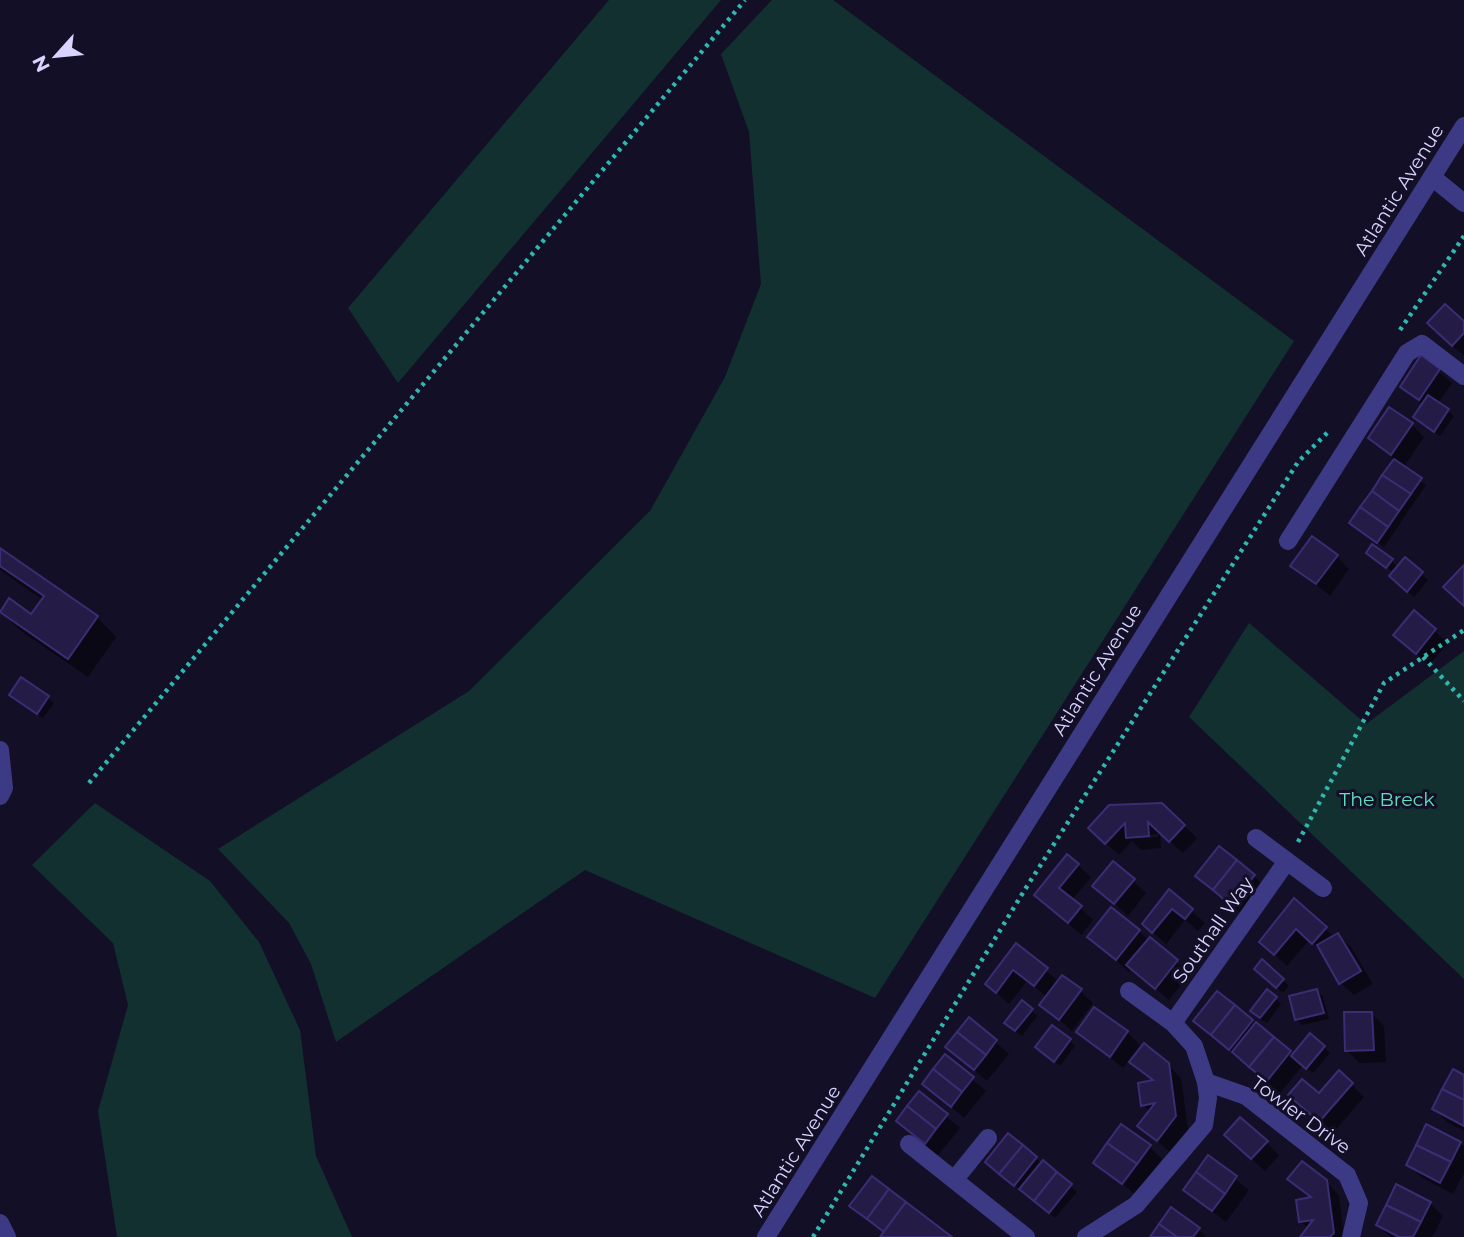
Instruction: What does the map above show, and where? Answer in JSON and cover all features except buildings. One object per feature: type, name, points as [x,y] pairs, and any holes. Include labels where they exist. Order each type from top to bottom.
[{"type":"street","name":"Atlantic Avenue","points":[[766,1237],[1464,126]]},
{"type":"street","points":[[1432,177],[1464,203]]},
{"type":"street","points":[[1288,541],[1407,353],[1422,344],[1464,376]]},
{"type":"street","points":[[0,750],[4,788],[0,796]]},
{"type":"street","points":[[1256,838],[1323,888]]},
{"type":"street","name":"Southall Way","points":[[1173,1023],[1287,861]]},
{"type":"street","points":[[1086,1237],[1136,1205],[1204,1125],[1208,1098],[1206,1082],[1194,1046],[1173,1023],[1129,991]]},
{"type":"street","name":"Towler Drive","points":[[1206,1082],[1246,1096],[1347,1175],[1359,1203],[1351,1237]]},
{"type":"street","points":[[955,1178],[988,1138]]},
{"type":"street","points":[[909,1144],[1026,1237]]},
{"type":"street","points":[[0,1223],[7,1237]]},
{"type":"path","points":[[89,783],[745,0]]},
{"type":"path","points":[[1396,336],[1464,236]]},
{"type":"path","points":[[813,1237],[1024,891],[1290,473],[1336,424]]},
{"type":"path","points":[[1287,861],[1384,683],[1464,630]]},
{"type":"path","points":[[1423,657],[1464,701]]},
{"type":"green space","points":[[609,0],[721,0],[398,383],[348,308]]},
{"type":"green space","points":[[772,0],[833,0],[1294,341],[875,998],[585,870],[336,1042],[311,964],[289,923],[218,849],[469,691],[650,511],[725,377],[761,284],[749,132],[721,54]]},
{"type":"green space","name":"The Breck","points":[[1249,623],[1366,724],[1464,651],[1464,979],[1189,717]]},
{"type":"green space","points":[[95,803],[210,881],[259,942],[300,1030],[316,1156],[352,1237],[117,1237],[98,1111],[128,1005],[113,943],[32,865]]}]
